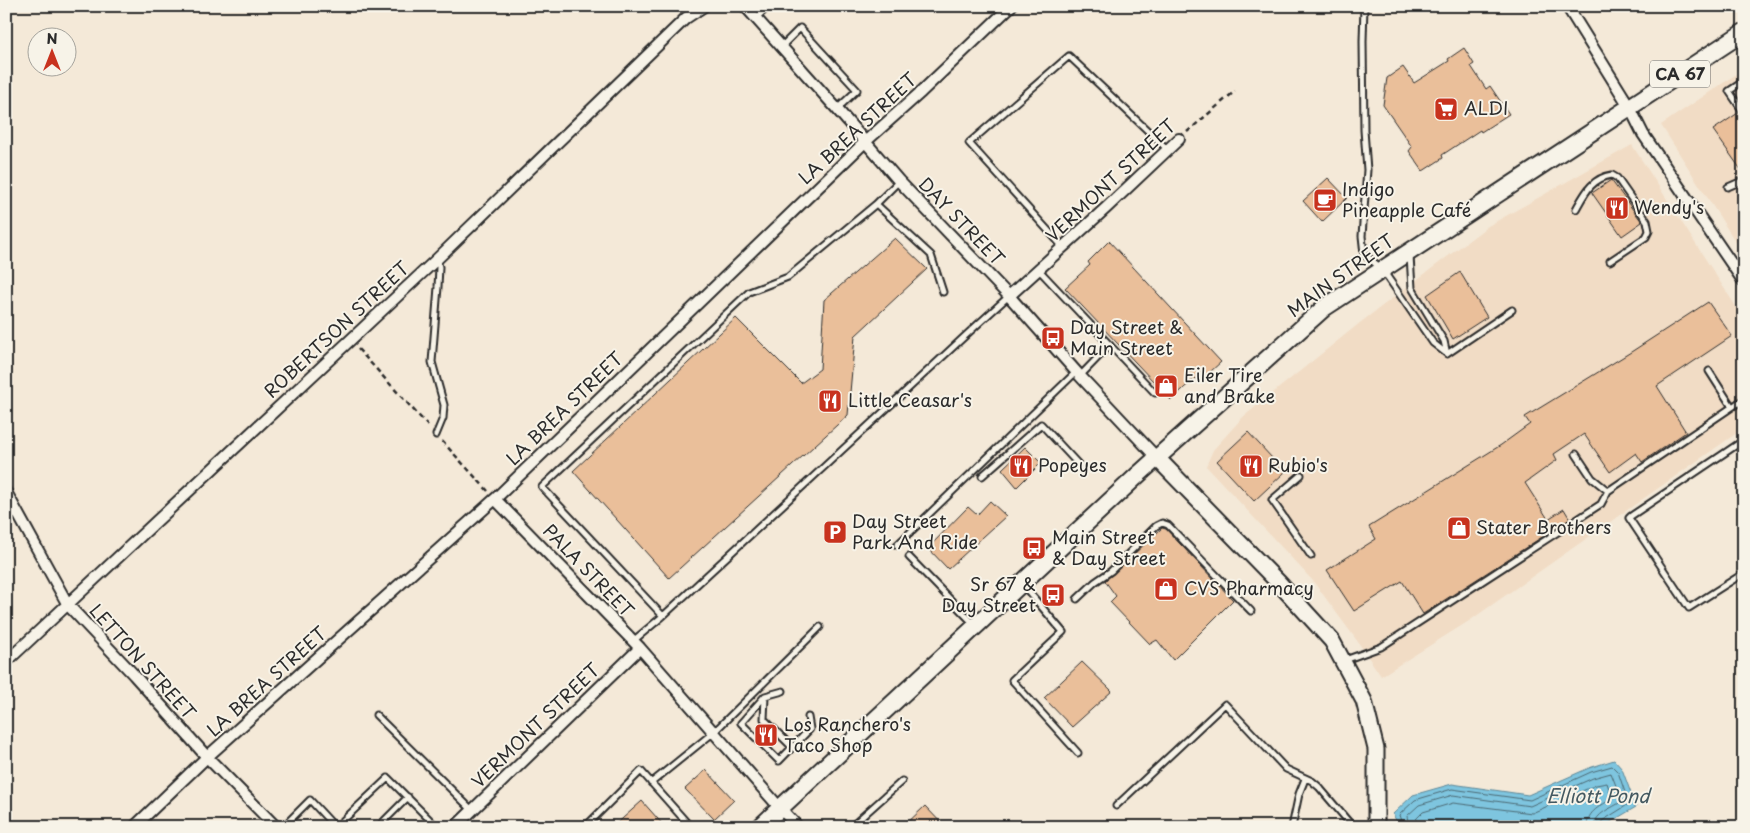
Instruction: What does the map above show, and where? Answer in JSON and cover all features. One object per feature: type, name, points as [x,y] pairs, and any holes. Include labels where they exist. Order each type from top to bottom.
[{"type":"main road","name":"MAIN STREET","points":[[760,827],[779,807],[1021,583],[1324,308],[1744,32]]},
{"type":"main road","points":[[1157,458],[1279,583],[1332,641],[1364,701],[1376,749],[1375,826]]},
{"type":"street","name":"ROBERTSON STREET","points":[[6,662],[437,259],[686,18],[704,6]]},
{"type":"street","name":"DAY STREET","points":[[745,6],[899,181],[1009,296],[1078,374],[1157,458]]},
{"type":"street","name":"LA BREA STREET","points":[[134,827],[207,757],[495,499],[865,142],[1011,6]]},
{"type":"street","points":[[1567,6],[1630,106],[1643,134],[1744,282]]},
{"type":"street","name":"VERMONT STREET","points":[[1009,296],[1063,248],[1178,139]]},
{"type":"street","name":"LETTON STREET","points":[[6,492],[68,604],[207,757],[276,827]]},
{"type":"street","name":"PALA STREET","points":[[495,499],[636,644],[798,827]]},
{"type":"street","name":"VERMONT STREET","points":[[455,827],[636,644]]},
{"type":"lane","points":[[756,18],[769,6]]},
{"type":"lane","points":[[1364,6],[1364,130],[1367,170],[1362,236],[1364,254],[1382,269],[1432,343],[1447,354]]},
{"type":"lane","points":[[781,47],[800,28],[857,90],[837,109]]},
{"type":"lane","points":[[1063,248],[969,143],[1069,56],[1167,149]]},
{"type":"lane","points":[[1744,81],[1729,91],[1744,113]]},
{"type":"lane","points":[[1576,209],[1592,184],[1605,176],[1612,175],[1617,178],[1647,221],[1649,231],[1646,237],[1610,261]]},
{"type":"lane","points":[[1728,187],[1744,180]]},
{"type":"lane","points":[[663,616],[542,487],[749,292],[788,277],[876,204],[899,181]]},
{"type":"lane","points":[[876,204],[932,256],[943,292]]},
{"type":"lane","points":[[1410,250],[1412,288],[1444,341],[1447,354]]},
{"type":"lane","points":[[436,435],[443,418],[444,405],[432,362],[438,287],[437,259]]},
{"type":"lane","points":[[1039,270],[1155,393]]},
{"type":"lane","points":[[636,644],[663,616],[1009,296]]},
{"type":"lane","points":[[1447,354],[1512,310]]},
{"type":"lane","points":[[897,545],[1110,345]]},
{"type":"lane","points":[[1709,371],[1732,407]]},
{"type":"lane","points":[[1342,660],[1381,647],[1602,504],[1608,490],[1744,399]]},
{"type":"lane","points":[[982,476],[1041,424],[1078,464]]},
{"type":"lane","points":[[1744,440],[1630,518],[1689,608],[1744,573]]},
{"type":"lane","points":[[1576,454],[1592,478],[1608,490]]},
{"type":"lane","points":[[1301,475],[1272,500],[1311,556]]},
{"type":"lane","points":[[1076,599],[1111,571],[1156,526],[1162,523],[1168,525],[1251,611]]},
{"type":"lane","points":[[909,557],[976,626]]},
{"type":"lane","points":[[1021,583],[1063,632],[1012,680],[1078,753]]},
{"type":"lane","points":[[651,783],[714,732],[820,627]]},
{"type":"lane","points":[[784,691],[765,696],[742,723],[779,761],[810,729],[808,717]]},
{"type":"lane","points":[[765,696],[764,719],[792,747]]},
{"type":"lane","points":[[1116,806],[1225,704],[1286,769],[1312,781],[1319,787],[1353,827]]},
{"type":"lane","points":[[376,715],[472,810]]},
{"type":"lane","points":[[585,827],[641,771],[688,824],[685,827]]},
{"type":"lane","points":[[283,827],[310,800],[336,827],[388,778],[437,827]]},
{"type":"lane","points":[[1292,827],[1299,794],[1305,778]]},
{"type":"lane","points":[[857,827],[854,824],[902,781]]},
{"type":"lane","points":[[378,827],[408,797]]},
{"type":"path","name":"VERMONT STREET","points":[[1178,139],[1235,91]]},
{"type":"path","points":[[350,341],[495,499]]},
{"type":"shaded area","points":[[1744,69],[1744,255],[1661,125]]},
{"type":"shaded area","points":[[1632,145],[1744,319],[1744,428],[1469,621],[1381,676],[1313,581],[1206,466],[1213,450],[1243,417],[1361,322],[1488,226]]},
{"type":"water","name":"Elliott Pond","points":[[1614,760],[1622,769],[1636,807],[1602,827],[1399,827],[1393,814],[1413,795],[1452,784],[1528,795],[1589,768]]},
{"type":"building","name":"ALDI","points":[[1464,48],[1474,64],[1471,66],[1486,89],[1490,86],[1509,114],[1442,155],[1443,158],[1423,171],[1409,151],[1412,147],[1383,105],[1387,78],[1403,67],[1414,83],[1449,61],[1448,59]]},
{"type":"building","points":[[1738,113],[1744,117],[1744,174],[1713,130]]},
{"type":"building","name":"Indigo Pineapple Café","points":[[1328,178],[1347,198],[1322,222],[1303,201]]},
{"type":"building","points":[[1611,180],[1642,222],[1622,236],[1592,193]]},
{"type":"building","points":[[895,238],[927,269],[855,336],[848,415],[669,578],[573,471],[736,318],[801,383],[820,369],[824,300]]},
{"type":"building","points":[[1109,241],[1221,362],[1199,382],[1195,378],[1171,400],[1065,288],[1090,265],[1088,262]]},
{"type":"building","points":[[1460,272],[1487,317],[1453,339],[1427,295]]},
{"type":"building","points":[[1708,302],[1732,336],[1657,386],[1686,432],[1642,462],[1636,453],[1610,472],[1584,434],[1554,454],[1557,460],[1525,483],[1548,519],[1564,509],[1570,519],[1423,614],[1402,581],[1354,611],[1327,570],[1376,539],[1369,527],[1501,445],[1530,424],[1525,417]]},
{"type":"building","name":"Rubio's","points":[[1248,432],[1285,472],[1254,501],[1217,461]]},
{"type":"building","name":"Popeyes","points":[[1025,447],[1041,463],[1017,487],[1002,469]]},
{"type":"building","points":[[990,501],[1006,516],[948,569],[928,548],[968,507],[977,515]]},
{"type":"building","name":"CVS Pharmacy","points":[[1162,528],[1166,529],[1233,600],[1173,660],[1157,640],[1150,644],[1110,602],[1116,596],[1105,581]]},
{"type":"building","points":[[1082,662],[1112,691],[1072,727],[1044,698]]},
{"type":"building","points":[[706,770],[734,800],[714,819],[685,789]]},
{"type":"building","points":[[642,801],[665,827],[613,827]]},
{"type":"building","points":[[925,806],[945,827],[903,827]]},
{"type":"place","name":"ALDI","points":[[1446,109]]},
{"type":"place","name":"Indigo Pineapple Café","points":[[1325,200]]},
{"type":"place","name":"Wendy's","points":[[1617,208]]},
{"type":"place","name":"Day Street & Main Street","points":[[1053,338]]},
{"type":"place","name":"Eiler Tire and Brake","points":[[1166,386]]},
{"type":"place","name":"Little Ceasar's","points":[[830,401]]},
{"type":"place","name":"Popeyes","points":[[1021,466]]},
{"type":"place","name":"Rubio's","points":[[1251,466]]},
{"type":"place","name":"Stater Brothers","points":[[1459,528]]},
{"type":"place","name":"Day Street Park And Ride","points":[[835,532]]},
{"type":"place","name":"Main Street & Day Street","points":[[1034,548]]},
{"type":"place","name":"CVS Pharmacy","points":[[1166,589]]},
{"type":"place","name":"Sr 67 & Day Street","points":[[1053,595]]},
{"type":"place","name":"Los Ranchero's Taco Shop","points":[[766,735]]}]
